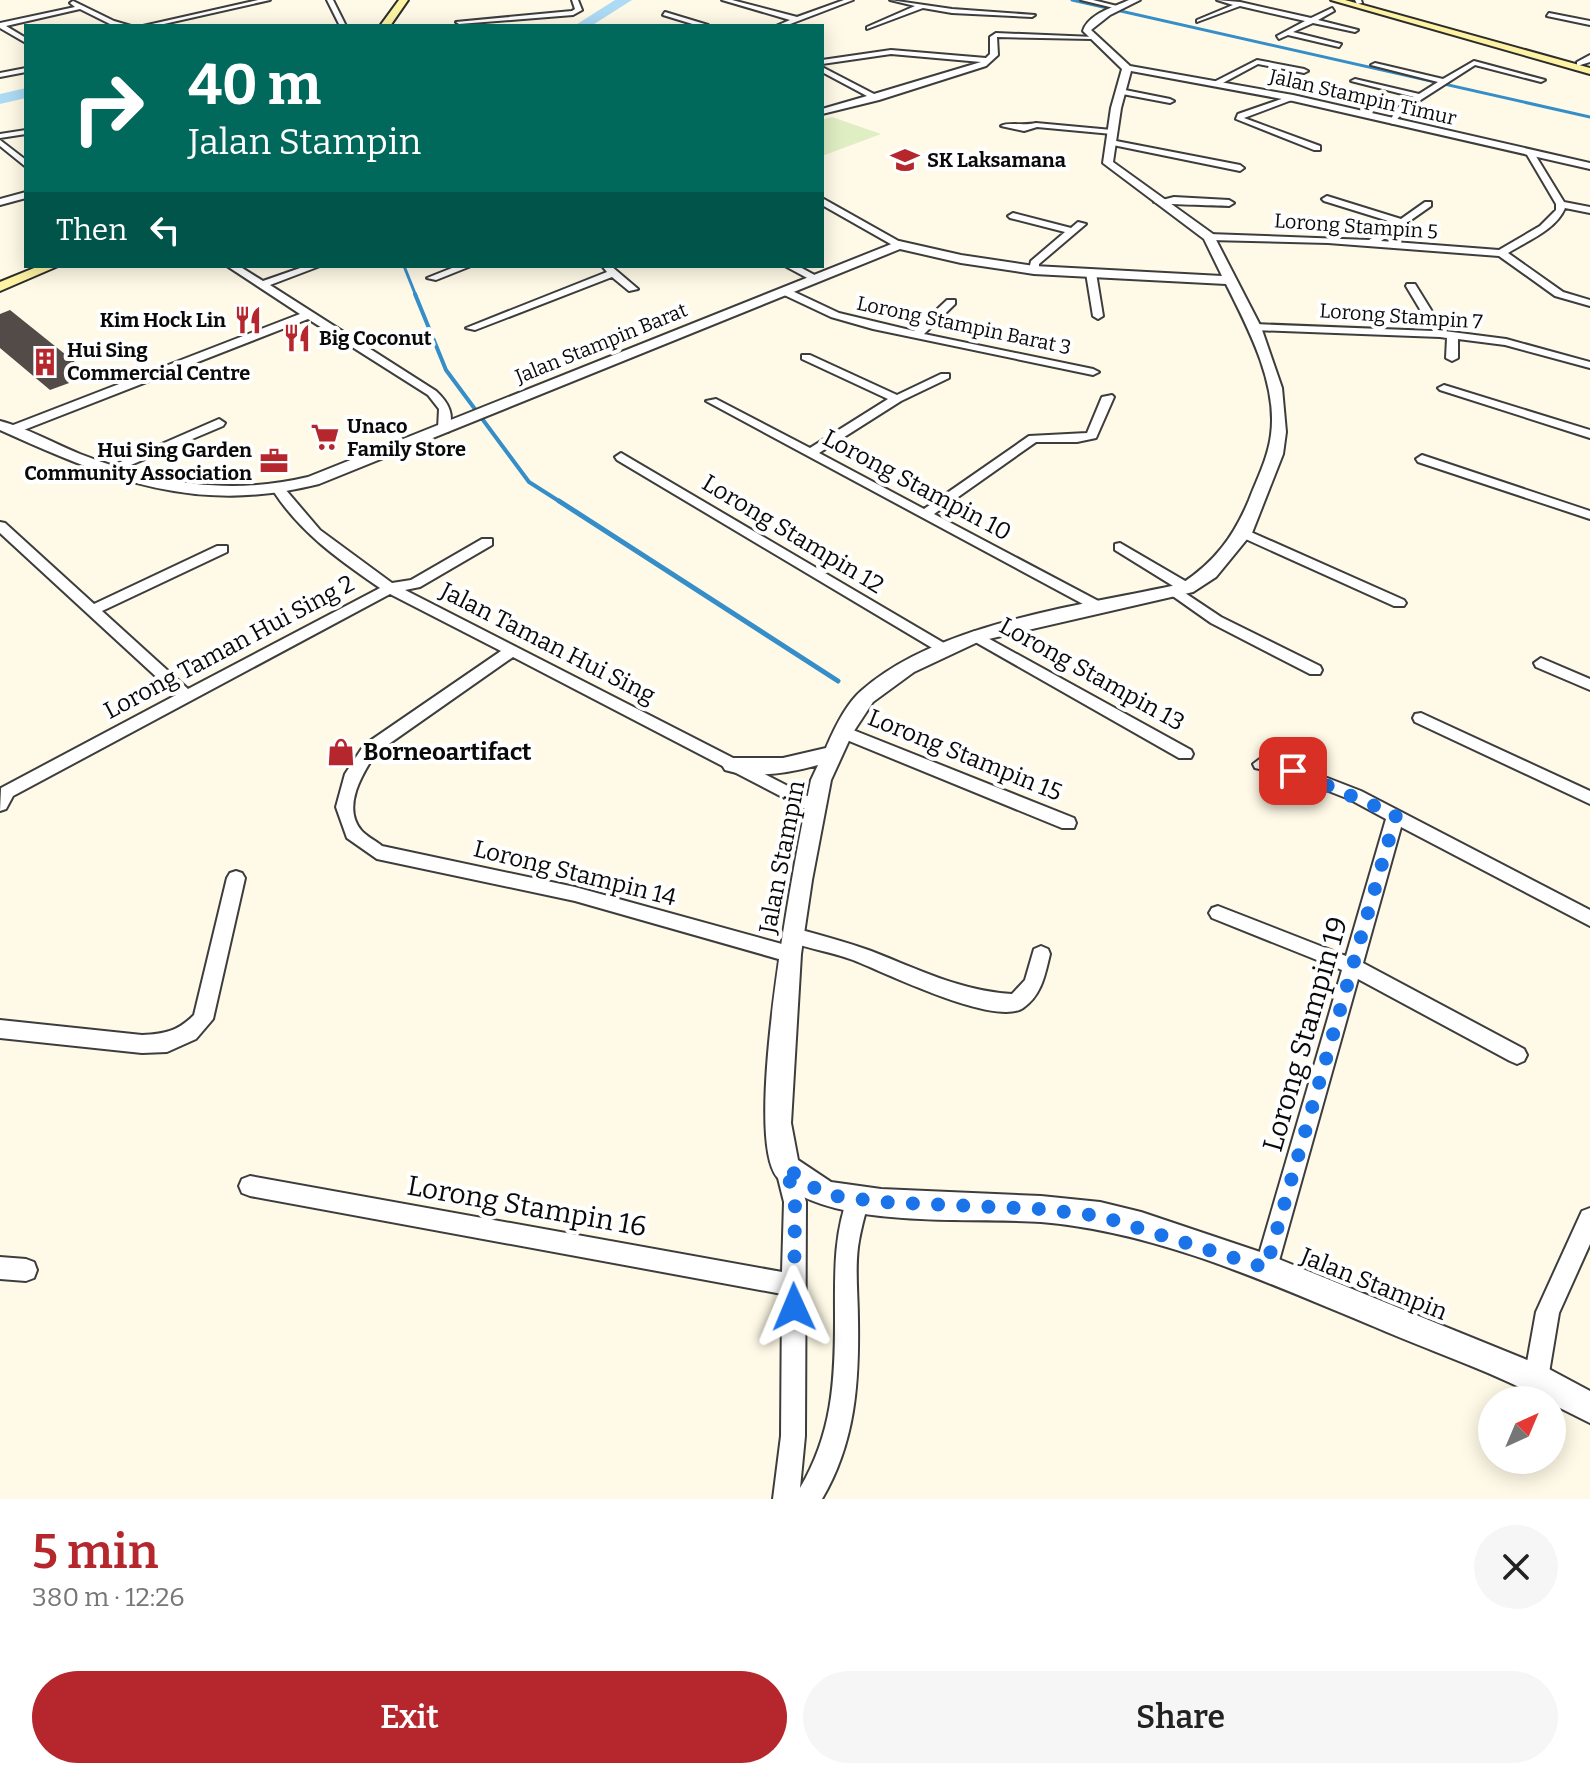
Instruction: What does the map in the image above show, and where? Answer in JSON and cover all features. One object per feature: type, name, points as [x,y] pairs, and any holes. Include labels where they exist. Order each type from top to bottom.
[{"type":"main road","points":[[386,24],[404,0]]},
{"type":"main road","points":[[1356,1],[1588,65]]},
{"type":"main road","points":[[408,14],[415,3]]},
{"type":"main road","points":[[1334,5],[1588,65]]},
{"type":"main road","points":[[0,276],[24,266]]},
{"type":"main road","points":[[0,287],[46,268]]},
{"type":"street","points":[[64,0],[117,24]]},
{"type":"street","points":[[155,24],[267,0]]},
{"type":"street","points":[[330,0],[342,24]]},
{"type":"street","points":[[459,22],[578,11],[575,0]]},
{"type":"street","points":[[725,0],[798,19]]},
{"type":"street","points":[[836,0],[848,1]]},
{"type":"street","points":[[893,0],[921,6],[1032,15]]},
{"type":"street","points":[[1084,0],[1114,10]]},
{"type":"street","points":[[1136,0],[1088,26],[1091,37],[1127,68],[1107,159],[1111,168],[1209,237]]},
{"type":"street","points":[[1220,0],[1355,30]]},
{"type":"street","points":[[1199,21],[1249,0]]},
{"type":"street","points":[[784,24],[848,1]]},
{"type":"street","points":[[1334,5],[1312,21],[1283,35],[1339,45]]},
{"type":"street","points":[[869,28],[921,6]]},
{"type":"street","points":[[0,25],[82,7]]},
{"type":"street","points":[[665,14],[699,24]]},
{"type":"street","points":[[1549,15],[1590,23]]},
{"type":"street","points":[[0,17],[15,22]]},
{"type":"street","points":[[0,25],[24,40]]},
{"type":"street","points":[[824,111],[876,98],[989,60],[994,55],[993,37],[996,35],[1091,37]]},
{"type":"street","points":[[824,62],[891,52],[989,60]]},
{"type":"street","points":[[1216,83],[1257,62],[1304,71]]},
{"type":"street","points":[[1393,122],[1402,108],[1419,96],[1479,63],[1541,80]]},
{"type":"street","points":[[1375,65],[1440,83]]},
{"type":"street","name":"Jalan Stampin Timur","points":[[1127,68],[1293,98],[1590,166]]},
{"type":"street","points":[[0,75],[24,70]]},
{"type":"street","points":[[824,70],[876,98]]},
{"type":"street","points":[[1355,81],[1419,96]]},
{"type":"street","points":[[1120,91],[1170,101]]},
{"type":"street","points":[[1293,98],[1241,116],[1240,119],[1317,148]]},
{"type":"street","points":[[1005,126],[1024,129],[1036,125],[1111,137],[1240,168]]},
{"type":"street","points":[[0,139],[24,133]]},
{"type":"street","points":[[0,139],[24,162]]},
{"type":"street","points":[[1530,153],[1561,204],[1560,211],[1543,228],[1501,253],[1559,294],[1590,303]]},
{"type":"street","points":[[0,202],[24,196]]},
{"type":"street","points":[[1327,199],[1402,222]]},
{"type":"street","points":[[824,202],[899,245],[961,259],[1034,270],[1229,280]]},
{"type":"street","points":[[1159,202],[1229,203]]},
{"type":"street","points":[[1370,244],[1428,204]]},
{"type":"street","points":[[1561,204],[1590,210]]},
{"type":"street","points":[[1013,216],[1076,228],[1034,263],[1034,270]]},
{"type":"street","name":"Lorong Stampin 5","points":[[1209,237],[1501,253]]},
{"type":"street","name":"Jalan Stampin","points":[[1209,237],[1254,327],[1275,388],[1279,432],[1275,454],[1244,533],[1210,573],[1180,590],[975,636],[882,682],[866,697],[832,753],[815,807],[792,945],[778,1123],[786,1167],[828,1195],[1041,1209],[1100,1216],[1266,1268],[1536,1379],[1590,1408]]},
{"type":"street","name":"Jalan Stampin Barat","points":[[6,428],[108,470],[159,486],[188,491],[280,492],[899,245]]},
{"type":"street","points":[[235,268],[432,393],[443,403],[447,417],[444,429]]},
{"type":"street","points":[[261,285],[309,268]]},
{"type":"street","points":[[432,278],[460,268]]},
{"type":"street","points":[[794,268],[815,278]]},
{"type":"street","points":[[471,328],[609,270],[633,289]]},
{"type":"street","points":[[1091,273],[1098,316]]},
{"type":"street","points":[[1411,286],[1454,346],[1452,358]]},
{"type":"street","name":"Lorong Stampin Barat 3","points":[[784,291],[835,315],[1093,372]]},
{"type":"street","points":[[916,335],[951,302]]},
{"type":"street","points":[[6,428],[310,314]]},
{"type":"street","name":"Lorong Stampin 7","points":[[1254,327],[1446,334],[1506,342],[1590,365]]},
{"type":"street","points":[[806,357],[897,399]]},
{"type":"street","points":[[810,453],[897,399],[945,376]]},
{"type":"street","points":[[1444,388],[1590,434]]},
{"type":"street","points":[[925,514],[1033,439],[1044,437],[1080,441],[1092,435],[1108,397]]},
{"type":"street","name":"Lorong Stampin 10","points":[[712,401],[1101,608]]},
{"type":"street","points":[[108,470],[219,423]]},
{"type":"street","name":"Lorong Stampin 12","points":[[621,457],[944,649]]},
{"type":"street","points":[[1422,459],[1590,515]]},
{"type":"street","name":"Jalan Taman Hui Sing","points":[[280,492],[286,503],[341,555],[390,588],[815,807]]},
{"type":"street","points":[[0,526],[187,697]]},
{"type":"street","points":[[1244,533],[1399,603]]},
{"type":"street","name":"Lorong Taman Hui Sing 2","points":[[2,796],[390,588],[415,584],[487,542]]},
{"type":"street","points":[[1120,547],[1216,620],[1315,670]]},
{"type":"street","points":[[93,610],[222,549]]},
{"type":"street","name":"Lorong Stampin 13","points":[[975,636],[1185,754]]},
{"type":"street","name":"Lorong Stampin 14","points":[[512,651],[370,749],[353,774],[344,807],[353,833],[377,852],[792,945],[866,957],[959,997],[987,1002],[1016,1002],[1033,984],[1041,954]]},
{"type":"street","points":[[1541,663],[1590,685]]},
{"type":"street","points":[[1421,718],[1590,798]]},
{"type":"street","name":"Lorong Stampin 15","points":[[843,732],[1068,823]]},
{"type":"street","points":[[732,765],[772,768],[796,765],[832,753]]},
{"type":"street","points":[[1261,764],[1320,780],[1396,815],[1590,919]]},
{"type":"street","name":"Lorong Stampin 19","points":[[1266,1268],[1396,815]]},
{"type":"street","points":[[0,1029],[142,1044],[167,1043],[189,1033],[203,1019],[236,878]]},
{"type":"street","points":[[1218,913],[1354,967],[1517,1055]]},
{"type":"street","points":[[786,1167],[795,1202],[793,1436],[786,1499]]},
{"type":"street","name":"Lorong Stampin 16","points":[[250,1186],[793,1285]]},
{"type":"street","points":[[808,1499],[820,1482],[833,1449],[843,1407],[849,1338],[846,1257],[858,1199]]},
{"type":"street","points":[[1536,1379],[1548,1312],[1590,1219]]},
{"type":"street","points":[[0,1268],[26,1270]]},
{"type":"green space","points":[[832,117],[881,134],[824,155],[824,119]]},
{"type":"building","name":"Hui Sing Commercial Centre","points":[[10,310],[91,375],[50,390],[0,348],[0,314]]},
{"type":"waterway","points":[[584,24],[625,0]]},
{"type":"waterway","points":[[1072,0],[1590,117]]},
{"type":"waterway","points":[[0,99],[24,93]]},
{"type":"waterway","points":[[405,268],[416,296]]},
{"type":"waterway","points":[[415,294],[446,370],[529,482],[562,503]]},
{"type":"waterway","points":[[559,501],[838,681]]},
{"type":"place","name":"SK Laksamana","points":[[905,160]]},
{"type":"place","name":"Kim Hock Lin","points":[[248,320]]},
{"type":"place","name":"Big Coconut","points":[[297,338]]},
{"type":"place","name":"Hui Sing Commercial Centre","points":[[45,362]]},
{"type":"place","name":"Unaco Family Store","points":[[325,437]]},
{"type":"place","name":"Hui Sing Garden Community Association","points":[[274,461]]},
{"type":"place","name":"Borneoartifact","points":[[341,752]]},
{"type":"route","points":[[794,1307],[795,1202],[786,1167],[828,1195],[881,1202],[1041,1209],[1100,1216],[1141,1226],[1266,1268],[1396,815],[1293,771]]}]
